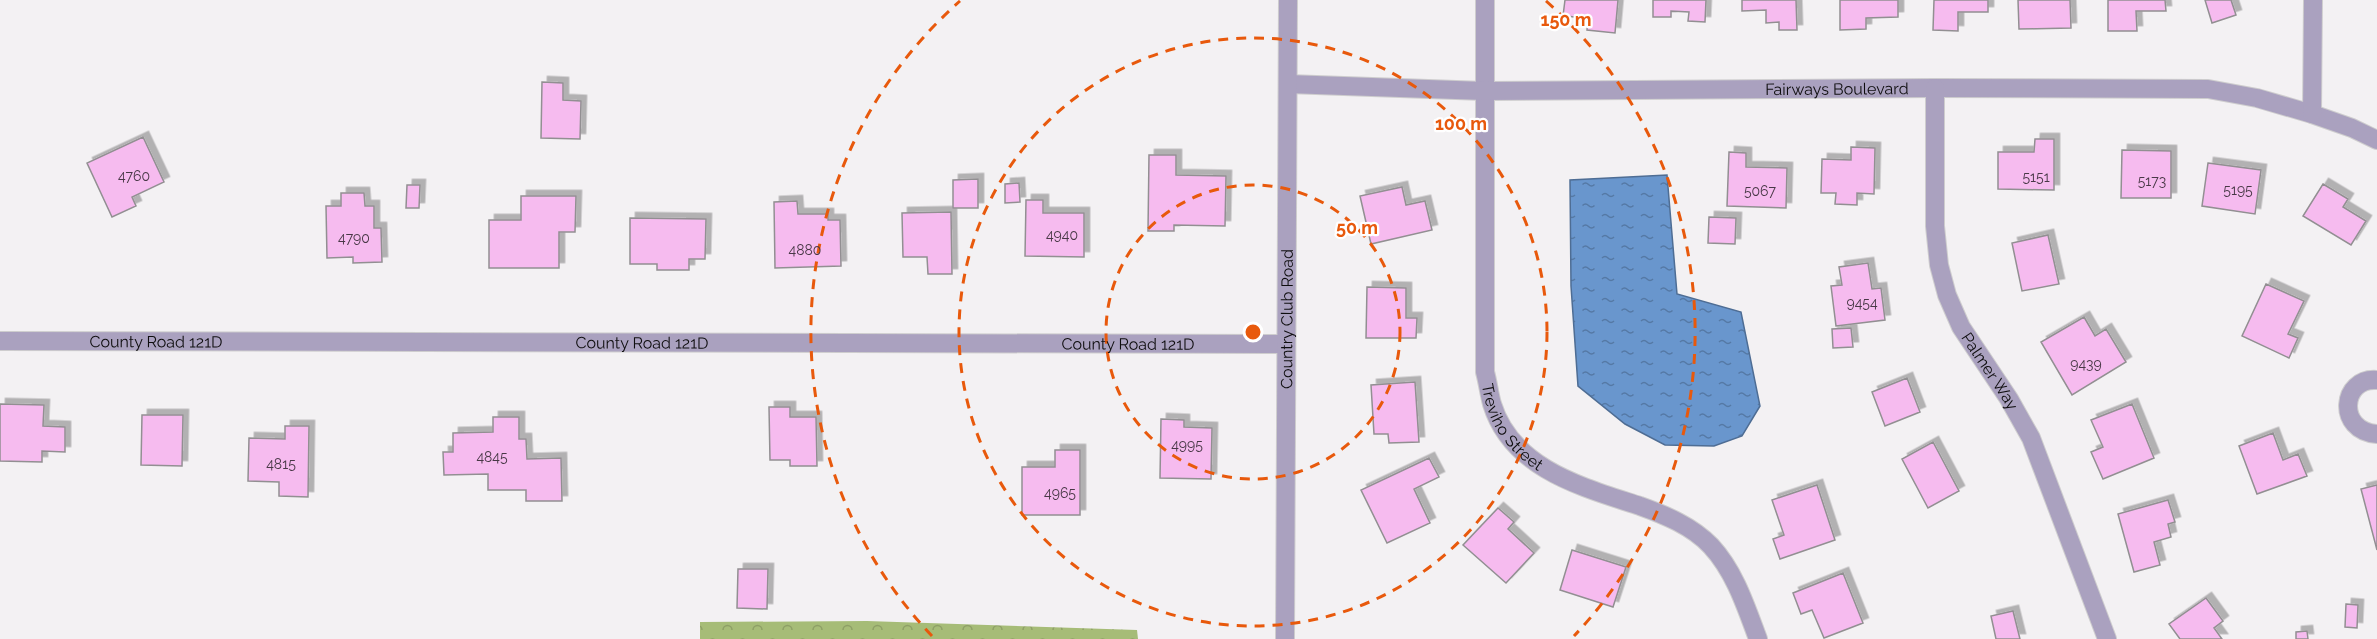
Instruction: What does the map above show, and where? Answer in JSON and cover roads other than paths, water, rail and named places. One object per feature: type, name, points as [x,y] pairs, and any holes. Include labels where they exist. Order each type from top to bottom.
[{"type":"street","name":"Country Club Road","points":[[1285,639],[1288,0]]},
{"type":"street","name":"Treviho Street","points":[[1485,0],[1485,372],[1493,405],[1502,426],[1519,449],[1543,469],[1576,485],[1658,512],[1684,525],[1710,545],[1727,568],[1741,594],[1758,639]]},
{"type":"street","points":[[2312,114],[2313,0]]},
{"type":"street","name":"Fairways Boulevard","points":[[1288,84],[1484,91],[2208,89],[2257,98],[2312,114],[2352,128],[2377,140]]},
{"type":"street","name":"Palmer Way","points":[[1935,88],[1935,226],[1939,265],[1947,295],[1961,327],[2009,399],[2031,438],[2108,639]]},
{"type":"street","name":"County Road 121D","points":[[0,340],[1285,344]]},
{"type":"street","points":[[2377,380],[2361,383],[2353,390],[2348,399],[2348,410],[2351,420],[2358,428],[2367,433],[2377,434]]},
{"type":"water","points":[[1667,175],[1677,294],[1741,312],[1760,406],[1742,436],[1714,446],[1665,445],[1625,424],[1578,386],[1571,286],[1570,180]]}]
